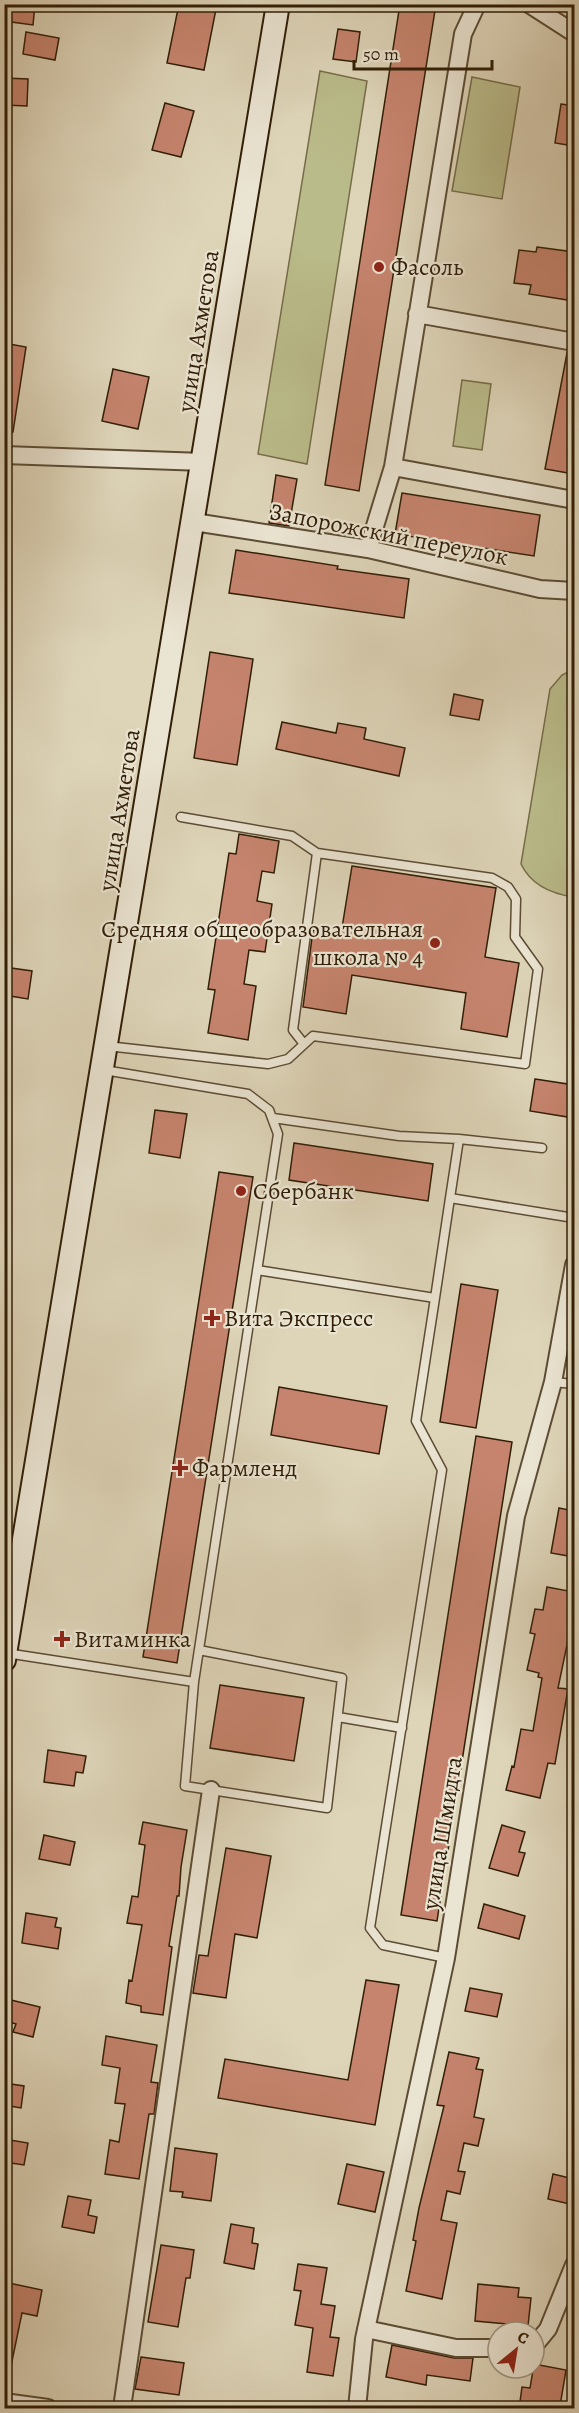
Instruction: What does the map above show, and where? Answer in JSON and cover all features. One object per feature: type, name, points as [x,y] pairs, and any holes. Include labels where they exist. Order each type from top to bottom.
[{"type":"main road","name":"улица Ахметова","points":[[5,1657],[11,1586],[107,1046],[278,4]]},
{"type":"street","points":[[530,4],[574,33]]},
{"type":"street","points":[[368,549],[393,467],[464,34],[473,6]]},
{"type":"street","points":[[417,314],[574,342]]},
{"type":"street","points":[[4,455],[204,462]]},
{"type":"street","points":[[393,467],[574,500]]},
{"type":"street","name":"Запорожский переулок","points":[[194,522],[368,549],[540,589],[574,591]]},
{"type":"street","name":"улица Шмидта","points":[[357,2409],[366,2329],[446,1958],[516,1516],[553,1382],[574,1265]]},
{"type":"street","points":[[123,2409],[210,1790]]},
{"type":"street","points":[[546,2331],[574,2265]]},
{"type":"street","points":[[366,2329],[456,2348],[486,2348]]},
{"type":"street","points":[[4,2402],[48,2409]]},
{"type":"lane","points":[[107,1046],[268,1064],[288,1059],[313,1036],[525,1064],[538,969],[515,937],[516,899],[508,887],[492,878],[317,853],[292,836],[181,817]]},
{"type":"lane","points":[[304,1044],[293,1030],[317,853]]},
{"type":"lane","points":[[102,1069],[248,1094],[258,1100],[273,1118],[278,1134],[194,1682],[185,1786],[327,1808],[342,1678],[199,1650]]},
{"type":"lane","points":[[273,1118],[390,1135],[459,1139],[543,1148]]},
{"type":"lane","points":[[446,1958],[383,1945],[370,1928],[442,1470],[416,1421],[459,1139]]},
{"type":"lane","points":[[450,1198],[574,1218]]},
{"type":"lane","points":[[257,1270],[435,1298]]},
{"type":"lane","points":[[553,1382],[574,1384]]},
{"type":"lane","points":[[5,1657],[194,1682]]},
{"type":"lane","points":[[338,1718],[402,1728]]},
{"type":"green space","points":[[320,71],[367,81],[307,464],[258,454]]},
{"type":"green space","points":[[472,77],[520,87],[502,199],[452,191]]},
{"type":"green space","points":[[462,380],[491,384],[482,450],[453,446]]},
{"type":"green space","points":[[574,669],[574,897],[558,894],[536,883],[521,864],[550,689],[562,675]]},
{"type":"building","points":[[4,4],[35,4],[33,25],[4,21]]},
{"type":"building","points":[[179,4],[217,4],[204,70],[167,63]]},
{"type":"building","points":[[400,4],[436,4],[359,491],[325,485]]},
{"type":"building","points":[[338,29],[360,32],[356,62],[333,59]]},
{"type":"building","points":[[26,32],[59,38],[55,60],[23,54]]},
{"type":"building","points":[[4,78],[28,79],[27,106],[4,105]]},
{"type":"building","points":[[165,103],[194,111],[181,157],[152,150]]},
{"type":"building","points":[[561,104],[574,106],[574,146],[555,143]]},
{"type":"building","points":[[537,247],[574,252],[574,301],[529,294],[531,285],[514,283],[519,250],[536,252]]},
{"type":"building","points":[[4,343],[26,347],[13,432],[4,432]]},
{"type":"building","points":[[567,353],[574,354],[574,474],[545,469]]},
{"type":"building","points":[[113,369],[149,377],[138,429],[102,421]]},
{"type":"building","points":[[276,475],[297,479],[289,526],[269,523]]},
{"type":"building","points":[[402,493],[540,515],[534,556],[395,534]]},
{"type":"building","points":[[236,550],[338,566],[337,569],[409,579],[404,618],[229,593]]},
{"type":"building","points":[[210,652],[253,659],[237,765],[194,758]]},
{"type":"building","points":[[454,694],[483,700],[479,720],[450,715]]},
{"type":"building","points":[[282,722],[336,733],[338,723],[366,728],[364,739],[405,748],[399,776],[276,749]]},
{"type":"building","points":[[239,834],[279,841],[274,873],[262,871],[257,901],[272,904],[265,952],[249,950],[244,984],[256,986],[248,1040],[208,1033],[215,990],[208,989],[229,853],[236,854]]},
{"type":"building","points":[[352,866],[496,888],[485,957],[519,963],[507,1037],[461,1029],[466,993],[352,975],[346,1014],[303,1007],[313,930],[341,934]]},
{"type":"building","points":[[4,967],[32,971],[28,999],[4,995]]},
{"type":"building","points":[[535,1079],[574,1085],[574,1118],[530,1111]]},
{"type":"building","points":[[155,1110],[187,1114],[180,1158],[149,1153]]},
{"type":"building","points":[[294,1143],[433,1164],[428,1201],[289,1180]]},
{"type":"building","points":[[219,1172],[253,1177],[177,1663],[143,1657]]},
{"type":"building","points":[[461,1284],[498,1290],[476,1428],[440,1422]]},
{"type":"building","points":[[279,1387],[387,1406],[379,1454],[271,1435]]},
{"type":"building","points":[[476,1436],[512,1442],[437,1921],[401,1915]]},
{"type":"building","points":[[559,1508],[574,1511],[574,1557],[551,1553]]},
{"type":"building","points":[[547,1587],[574,1592],[574,1641],[568,1640],[558,1688],[568,1689],[555,1764],[548,1763],[540,1798],[506,1790],[512,1766],[514,1767],[521,1729],[533,1731],[542,1678],[538,1677],[539,1673],[527,1670],[535,1634],[530,1633],[535,1609],[543,1610]]},
{"type":"building","points":[[220,1685],[304,1698],[294,1761],[210,1748]]},
{"type":"building","points":[[48,1750],[86,1756],[83,1773],[76,1772],[74,1786],[44,1782]]},
{"type":"building","points":[[143,1822],[187,1830],[179,1896],[177,1896],[169,1946],[172,1947],[163,2015],[141,2012],[141,2006],[126,2003],[142,1925],[127,1923],[132,1896],[138,1897],[145,1845],[139,1844]]},
{"type":"building","points":[[502,1825],[525,1832],[519,1852],[525,1853],[518,1876],[489,1868]]},
{"type":"building","points":[[44,1835],[75,1842],[70,1865],[39,1859]]},
{"type":"building","points":[[226,1848],[271,1856],[257,1938],[235,1934],[226,1998],[193,1993],[199,1955],[208,1956]]},
{"type":"building","points":[[484,1904],[525,1916],[519,1939],[478,1928]]},
{"type":"building","points":[[26,1913],[57,1918],[55,1927],[61,1928],[58,1949],[22,1943]]},
{"type":"building","points":[[366,1980],[399,1985],[375,2125],[218,2098],[225,2059],[348,2080]]},
{"type":"building","points":[[470,1988],[502,1994],[497,2017],[465,2011]]},
{"type":"building","points":[[11,2000],[40,2007],[33,2037],[13,2032],[16,2024],[6,2021]]},
{"type":"building","points":[[106,2036],[157,2045],[151,2082],[158,2083],[154,2114],[149,2114],[139,2179],[105,2174],[110,2140],[119,2142],[125,2104],[115,2103],[120,2068],[102,2065]]},
{"type":"building","points":[[449,2052],[479,2058],[476,2069],[483,2070],[474,2117],[484,2119],[478,2146],[464,2143],[458,2171],[465,2172],[460,2194],[447,2191],[441,2220],[457,2223],[442,2299],[406,2291],[416,2241],[413,2240],[419,2208],[444,2106],[437,2105]]},
{"type":"building","points":[[4,2083],[24,2086],[21,2108],[4,2105]]},
{"type":"building","points":[[4,2139],[28,2143],[24,2165],[4,2162]]},
{"type":"building","points":[[175,2148],[217,2154],[211,2201],[182,2197],[183,2192],[170,2191]]},
{"type":"building","points":[[347,2164],[384,2172],[375,2212],[338,2204]]},
{"type":"building","points":[[553,2174],[574,2179],[574,2205],[548,2199]]},
{"type":"building","points":[[68,2196],[91,2200],[88,2215],[97,2217],[94,2233],[62,2227]]},
{"type":"building","points":[[231,2224],[254,2228],[252,2243],[258,2244],[254,2269],[224,2263]]},
{"type":"building","points":[[161,2245],[194,2250],[190,2278],[186,2278],[178,2327],[148,2322]]},
{"type":"building","points":[[298,2264],[327,2268],[321,2304],[335,2306],[330,2337],[339,2338],[333,2376],[307,2372],[313,2328],[295,2325],[301,2291],[294,2290]]},
{"type":"building","points":[[4,2282],[42,2290],[37,2316],[22,2313],[11,2366],[4,2365]]},
{"type":"building","points":[[478,2284],[519,2288],[518,2297],[531,2298],[529,2320],[475,2321]]},
{"type":"building","points":[[392,2345],[454,2358],[473,2358],[470,2381],[427,2375],[426,2385],[386,2377]]},
{"type":"building","points":[[141,2357],[184,2363],[179,2395],[135,2389]]},
{"type":"building","points":[[546,2366],[566,2370],[560,2406],[546,2404],[545,2409],[519,2409],[522,2387],[530,2388],[531,2380],[546,2380]]},
{"type":"place","name":"Фасоль","points":[[379,267]]},
{"type":"place","name":"Средняя общеобразовательная школа № 4","points":[[435,943]]},
{"type":"place","name":"Сбербанк","points":[[241,1191]]},
{"type":"place","name":"Вита Экспресс","points":[[212,1318]]},
{"type":"place","name":"Фармленд","points":[[180,1468]]},
{"type":"place","name":"Витаминка","points":[[62,1639]]}]
